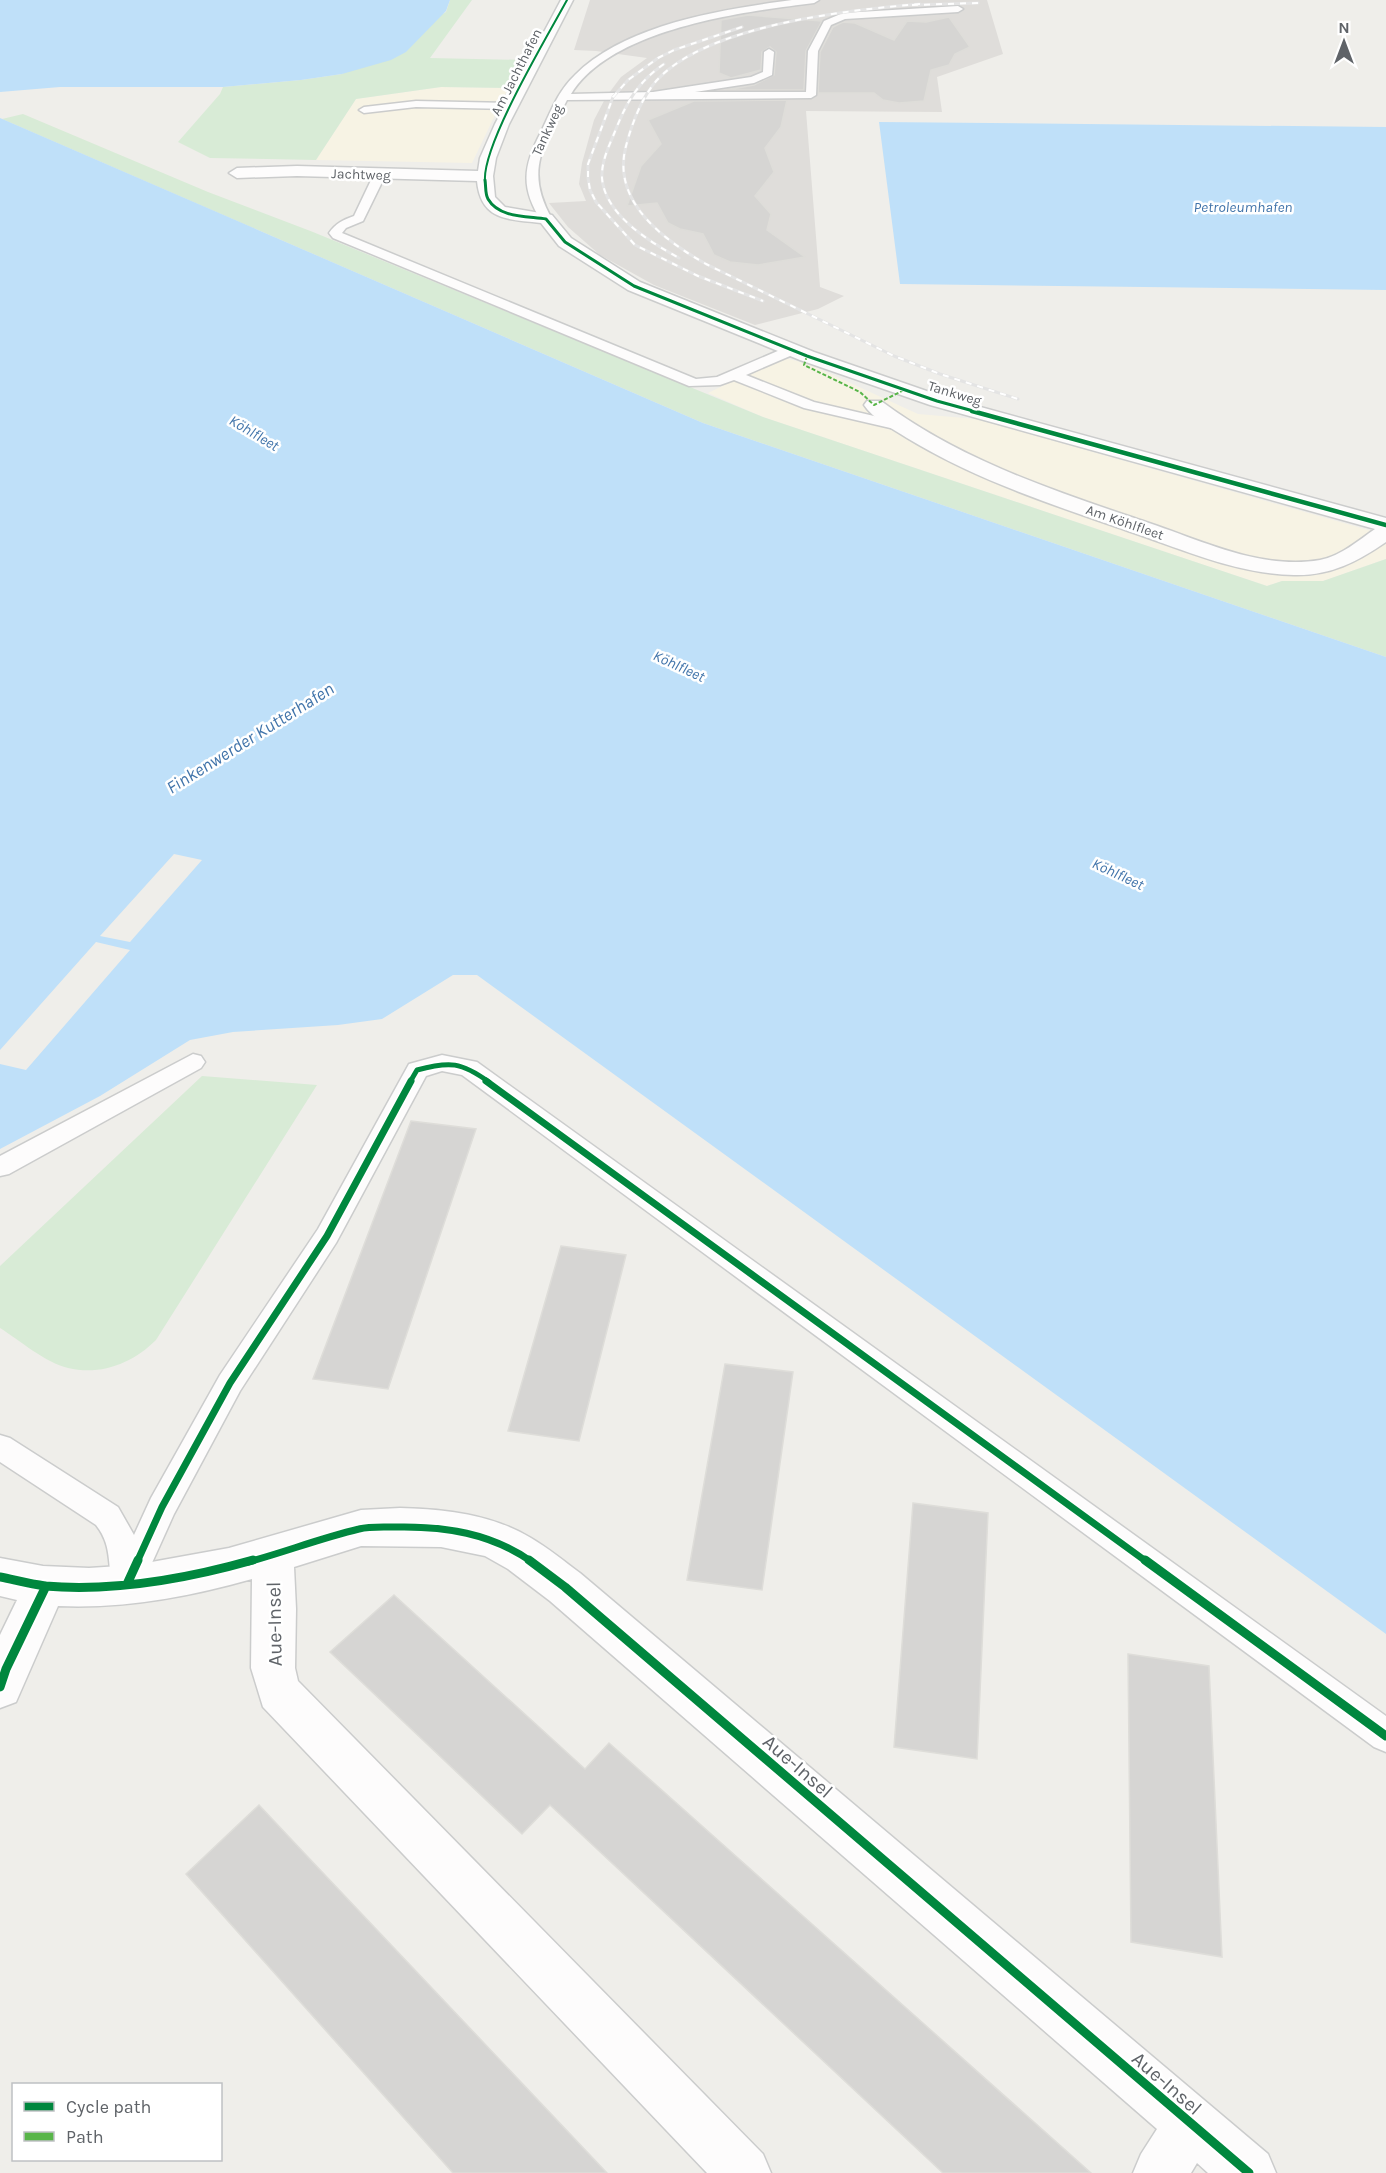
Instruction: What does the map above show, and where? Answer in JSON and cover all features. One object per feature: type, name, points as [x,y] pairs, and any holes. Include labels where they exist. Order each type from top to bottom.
[{"type":"street","name":"Am Jachthafen","points":[[485,176],[488,158],[512,106],[567,0]]},
{"type":"street","name":"Jachtweg","points":[[237,173],[297,171],[485,176]]},
{"type":"street","points":[[485,176],[487,198],[499,210],[510,214],[546,219]]},
{"type":"street","name":"Tankweg","points":[[546,219],[565,242],[634,286],[792,350],[937,401],[1386,525]]},
{"type":"street","name":"Am Köhlfleet","points":[[874,405],[899,426],[952,453],[1057,499],[1247,562],[1292,568],[1339,563],[1386,532]]},
{"type":"street","name":"Aue-Insel","points":[[744,2173],[279,1692],[273,1668],[275,1609],[272,1556],[361,1528],[405,1526],[451,1530],[500,1543],[516,1551],[565,1587],[1248,2173]]},
{"type":"street","points":[[0,1577],[46,1586],[83,1588],[197,1574],[272,1556]]},
{"type":"street","points":[[0,1687],[6,1669],[46,1586]]},
{"type":"street","name":"Aue-Insel","points":[[1161,2173],[1190,2125]]},
{"type":"lane","name":"Tankweg","points":[[546,219],[537,205],[530,178],[533,154],[562,97],[583,73],[604,56],[656,33],[710,17],[777,4],[814,0]]},
{"type":"lane","points":[[653,95],[812,95],[813,51],[827,23],[843,16],[958,9]]},
{"type":"lane","points":[[562,97],[614,98],[653,95],[754,80],[768,73],[769,52]]},
{"type":"lane","points":[[364,110],[416,104],[512,106]]},
{"type":"lane","points":[[380,174],[359,219],[337,229],[335,233],[337,236],[683,379],[705,383],[733,375],[792,350]]},
{"type":"lane","points":[[733,375],[809,405],[899,426]]},
{"type":"lane","points":[[0,1167],[193,1062]]},
{"type":"lane","points":[[128,1584],[162,1507],[225,1393],[327,1236],[417,1070],[442,1064],[469,1068],[1386,1736]]},
{"type":"lane","points":[[0,1447],[107,1516],[117,1528],[124,1547],[128,1584]]},
{"type":"shaded area","points":[[590,0],[987,0],[1003,54],[937,77],[942,112],[806,111],[820,287],[844,296],[818,309],[755,325],[654,285],[600,255],[568,227],[549,203],[586,201],[579,184],[582,163],[594,120],[606,97],[621,77],[647,58],[574,50]]},
{"type":"shaded area","points":[[441,87],[508,88],[472,163],[316,160],[356,99]]},
{"type":"shaded area","points":[[782,357],[811,365],[918,414],[976,419],[1386,535],[1386,559],[1323,581],[1282,581],[1267,586],[763,417],[708,393]]},
{"type":"green space","points":[[450,0],[472,0],[430,58],[527,60],[508,88],[441,87],[356,99],[316,160],[210,158],[178,142],[220,94],[223,87],[342,74],[446,12]]},
{"type":"green space","points":[[23,114],[208,192],[313,232],[763,417],[1267,586],[1282,581],[1323,581],[1386,559],[1386,657],[703,423],[2,119]]},
{"type":"green space","points":[[202,1076],[317,1085],[156,1340],[137,1355],[116,1366],[80,1370],[51,1361],[0,1328],[0,1266]]},
{"type":"water","points":[[0,0],[450,0],[446,11],[406,52],[391,60],[342,74],[223,87],[60,87],[0,92]]},
{"type":"water","points":[[0,118],[703,423],[1386,657],[1386,1634],[477,975],[453,975],[382,1019],[338,1025],[233,1032],[190,1040],[100,1096],[0,1149]]},
{"type":"water","name":"Petroleumhafen","points":[[879,122],[1386,127],[1386,290],[900,284]]},
{"type":"pier","points":[[174,854],[202,860],[130,942],[100,936]]},
{"type":"pier","points":[[96,942],[130,950],[26,1070],[0,1064],[0,1050]]},
{"type":"building","points":[[748,15],[822,21],[806,51],[804,90],[727,90],[754,85],[774,75],[776,52],[770,47],[762,52],[761,70],[731,78],[719,73],[721,20]]},
{"type":"building","points":[[949,17],[970,47],[955,54],[949,65],[931,70],[924,101],[899,103],[883,100],[874,93],[818,93],[820,52],[833,27],[843,22],[855,23],[894,40],[907,21],[926,22]]},
{"type":"building","points":[[787,100],[781,127],[765,148],[774,172],[755,196],[771,214],[767,230],[805,257],[758,265],[730,262],[714,255],[703,234],[680,229],[668,223],[657,203],[627,206],[641,166],[661,144],[648,120],[694,101]]},
{"type":"building","points":[[411,1121],[476,1129],[388,1389],[313,1379]]},
{"type":"building","points":[[561,1246],[626,1255],[579,1441],[508,1431]]},
{"type":"building","points":[[725,1364],[793,1372],[762,1590],[687,1580]]},
{"type":"building","points":[[913,1503],[988,1513],[977,1759],[894,1747]]},
{"type":"building","points":[[394,1595],[585,1769],[609,1743],[1091,2173],[943,2173],[550,1805],[522,1834],[330,1652]]},
{"type":"building","points":[[1128,1654],[1209,1666],[1222,1957],[1131,1942]]},
{"type":"building","points":[[259,1805],[607,2173],[453,2173],[186,1874]]},
{"type":"railway","points":[[912,5],[978,3]]},
{"type":"railway","points":[[920,4],[819,16],[781,24],[744,33],[709,46],[680,61],[657,80],[638,111],[626,146],[623,166],[626,185],[634,202],[658,231],[706,264],[894,356],[940,374],[1018,399]]},
{"type":"railway","points":[[742,27],[674,50],[658,58],[628,80],[613,97],[588,164],[588,178],[590,190],[596,202],[635,245],[698,276],[763,301]]},
{"type":"railway","points":[[664,64],[641,85],[625,109],[606,153],[602,178],[611,204],[620,215],[655,244],[679,258]]},
{"type":"marked path","points":[[807,356],[804,365],[860,392],[874,405],[904,390]]},
{"type":"cycle path","points":[[567,0],[502,124],[488,158],[485,176],[487,198],[499,210],[510,214],[546,219],[565,242],[634,286],[807,356],[937,401],[1386,525]]},
{"type":"cycle path","points":[[127,1584],[162,1507],[230,1383],[327,1236],[417,1070],[442,1063],[469,1068],[1386,1736]]},
{"type":"cycle path","points":[[0,1577],[43,1585],[89,1588],[135,1585],[229,1567],[361,1528],[441,1528],[499,1542],[522,1555],[565,1587],[1249,2173]]},
{"type":"cycle path","points":[[0,1687],[6,1669],[46,1586]]},
{"type":"water label","name":"Köhlfleet","points":[[254,433]]},
{"type":"water label","name":"Köhlfleet","points":[[679,666]]},
{"type":"water label","name":"Finkenwerder Kutterhafen","points":[[250,738]]},
{"type":"water label","name":"Köhlfleet","points":[[1118,874]]}]
